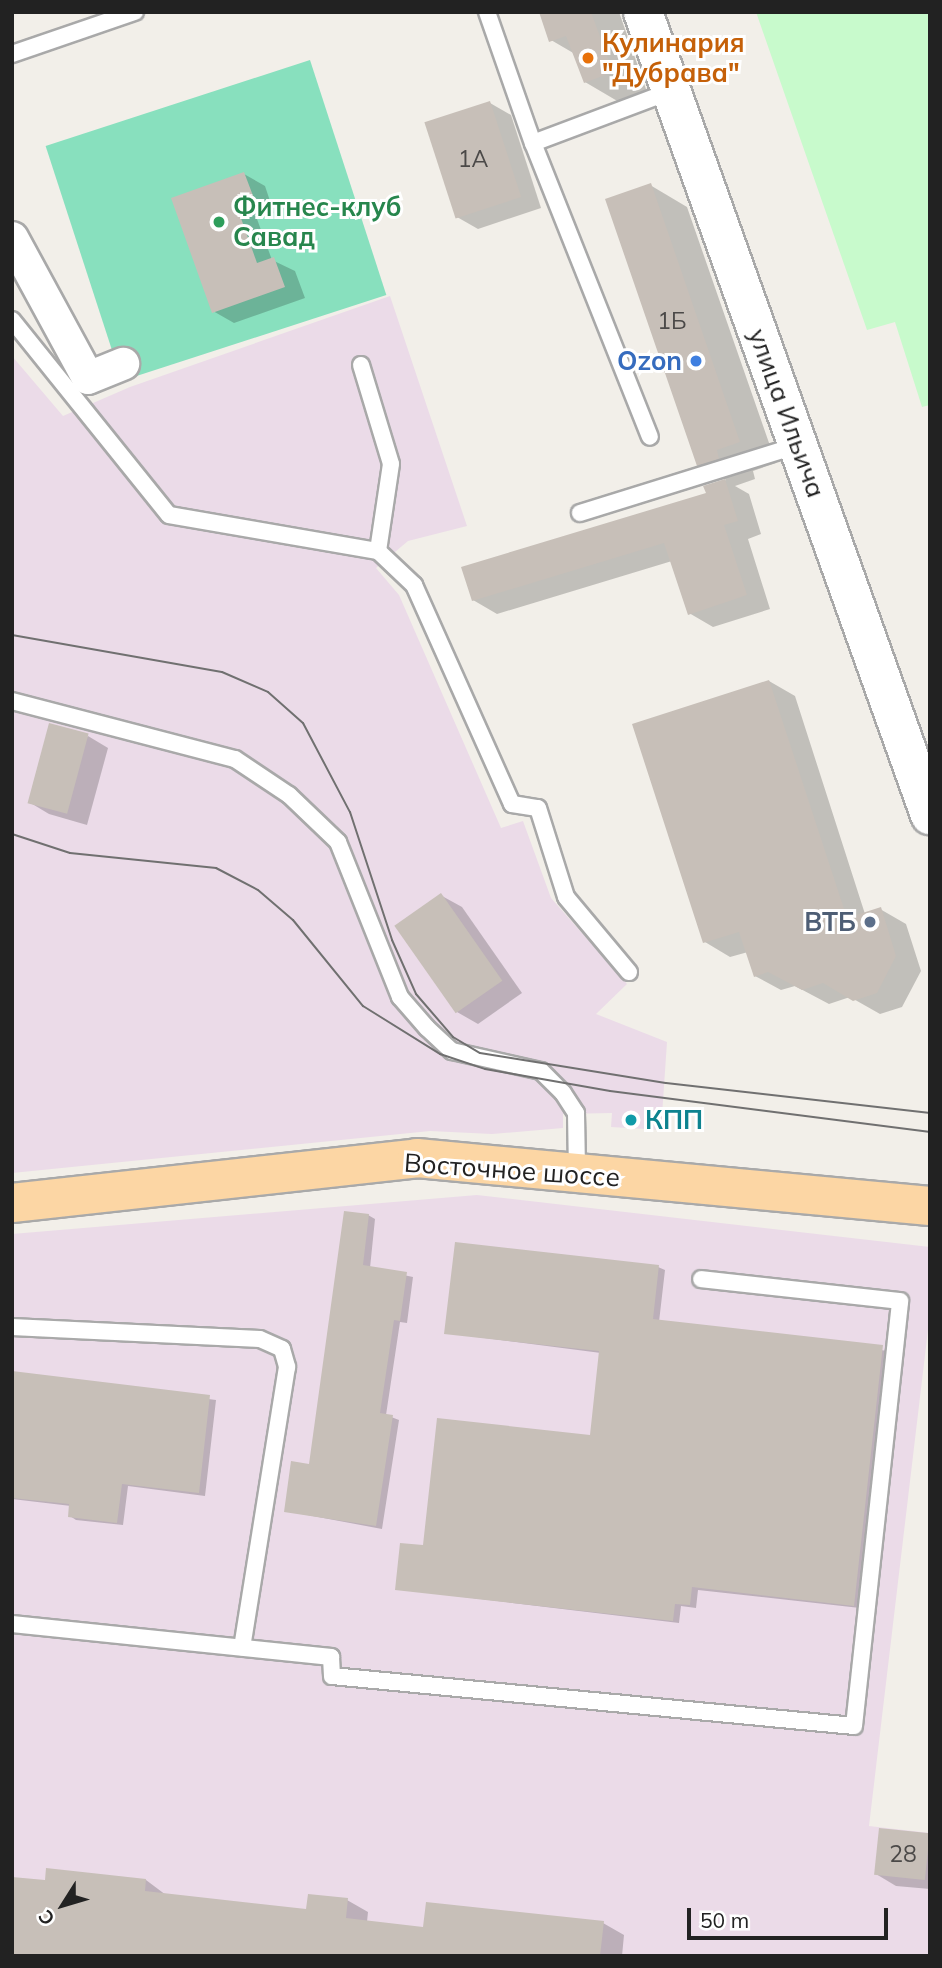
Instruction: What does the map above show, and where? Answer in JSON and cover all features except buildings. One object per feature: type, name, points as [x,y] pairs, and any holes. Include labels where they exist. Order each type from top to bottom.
[{"type":"main road","name":"Восточное шоссе","points":[[12,1203],[417,1158],[930,1206]]},
{"type":"street","name":"улица Ильича","points":[[643,12],[930,815]]},
{"type":"street","points":[[12,238],[88,378],[123,364]]},
{"type":"lane","points":[[12,54],[135,12]]},
{"type":"lane","points":[[487,12],[533,143],[650,437]]},
{"type":"lane","points":[[533,143],[672,91]]},
{"type":"lane","points":[[12,320],[169,515],[378,551],[414,585],[512,804],[538,808],[566,897],[629,972]]},
{"type":"lane","points":[[361,365],[391,464],[378,551]]},
{"type":"lane","points":[[580,513],[798,445]]},
{"type":"lane","points":[[12,702],[234,759],[289,795],[338,842],[400,997],[427,1028],[453,1051],[541,1071],[563,1093],[576,1113],[577,1175]]},
{"type":"lane","points":[[12,1624],[331,1657],[332,1676],[854,1726],[901,1301],[701,1279]]},
{"type":"lane","points":[[12,1327],[260,1339],[282,1349],[287,1367],[242,1647]]},
{"type":"shaded area","points":[[390,296],[467,526],[408,541],[376,568],[399,595],[501,828],[523,821],[551,898],[627,984],[596,1014],[667,1042],[661,1130],[611,1127],[612,1113],[563,1114],[563,1128],[492,1134],[430,1131],[12,1173],[12,356],[63,416],[130,387]]},
{"type":"shaded area","points":[[477,1195],[930,1247],[930,1313],[869,1826],[930,1833],[930,1956],[12,1956],[12,1234]]},
{"type":"green space","points":[[756,12],[930,12],[930,405],[922,407],[895,322],[867,330]]},
{"type":"green space","name":"Фитнес-клуб Савад","points":[[310,60],[386,295],[122,381],[46,146]]},
{"type":"tram line","points":[[12,635],[222,672],[268,692],[303,723],[350,812],[392,940],[416,994],[453,1037],[480,1053],[666,1083],[930,1113]]},
{"type":"tram line","points":[[12,834],[70,853],[216,868],[258,890],[293,920],[363,1006],[440,1054],[485,1069],[610,1091],[930,1132]]},
{"type":"place","name":"Кулинария \"Дубрава\"","points":[[588,58]]},
{"type":"place","name":"Фитнес-клуб Савад","points":[[219,222]]},
{"type":"place","name":"Ozon","points":[[696,361]]},
{"type":"place","name":"ВТБ","points":[[870,922]]},
{"type":"place","name":"КПП","points":[[631,1120]]}]
